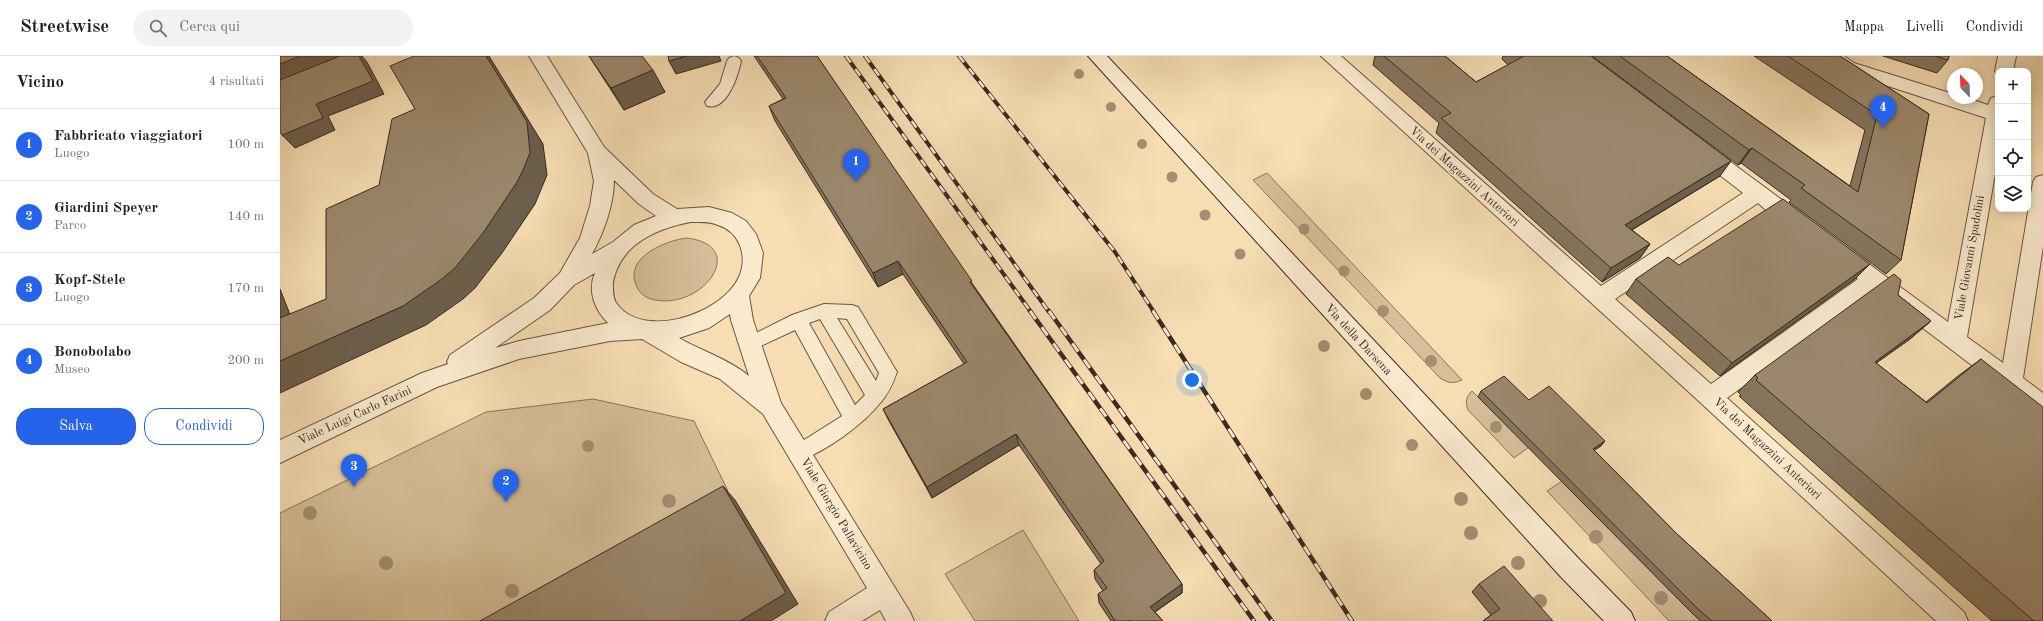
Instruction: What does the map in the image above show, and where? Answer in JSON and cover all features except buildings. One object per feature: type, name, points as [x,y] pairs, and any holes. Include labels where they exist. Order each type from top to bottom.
[{"type":"street","points":[[538,56],[596,152],[646,199],[674,217]]},
{"type":"street","name":"Via della Darsena","points":[[1096,56],[1521,515],[1622,621]]},
{"type":"street","name":"Via dei Magazzini Anteriori","points":[[1330,56],[1704,392],[1954,621]]},
{"type":"street","points":[[1831,56],[1848,67],[1995,108]]},
{"type":"street","points":[[2005,68],[2007,56]]},
{"type":"street","name":"Viale Giovanni Spadolini","points":[[1955,341],[1995,120]]},
{"type":"street","points":[[1690,141],[2043,406]]},
{"type":"street","points":[[567,279],[590,239],[600,206],[604,181],[596,152]]},
{"type":"street","points":[[2011,381],[2043,182]]},
{"type":"street","points":[[1600,298],[1758,193]]},
{"type":"street","points":[[695,214],[715,216],[732,222],[745,232],[752,246],[754,262],[749,279],[738,295],[723,309],[705,320],[685,328],[665,331],[645,330],[610,332],[519,350],[430,380],[542,304],[567,279],[621,247],[642,230],[654,224],[674,217],[695,214]]},
{"type":"street","points":[[621,247],[608,265],[602,284],[604,302],[614,317],[627,325],[645,330],[689,355],[728,372],[771,408]]},
{"type":"street","name":"Via dei Magazzini Anteriori","points":[[1704,392],[1874,280]]},
{"type":"street","points":[[738,295],[742,320],[771,408]]},
{"type":"street","name":"Viale Luigi Carlo Farini","points":[[280,452],[430,380]]},
{"type":"street","name":"Viale Giorgio Pallavicino","points":[[771,408],[901,621]]},
{"type":"street","points":[[838,621],[883,593]]},
{"type":"lane","points":[[712,102],[722,94],[729,83],[734,61]]},
{"type":"lane","points":[[750,344],[798,320],[824,311],[852,312],[888,372],[886,381],[875,396],[853,418],[841,429],[799,454]]},
{"type":"lane","points":[[824,311],[875,396]]},
{"type":"lane","points":[[798,320],[853,418]]},
{"type":"shaded area","points":[[1267,173],[1462,380],[1451,382],[1440,378],[1253,180]]},
{"type":"shaded area","points":[[687,238],[706,243],[715,253],[717,265],[712,277],[701,288],[687,296],[670,301],[651,299],[644,296],[636,285],[634,275],[636,266],[642,258],[659,246],[679,239]]},
{"type":"shaded area","points":[[1472,391],[1529,447],[1514,458],[1468,410],[1468,395]]},
{"type":"shaded area","points":[[593,399],[694,421],[728,491],[495,621],[280,621],[280,513],[486,412]]},
{"type":"shaded area","points":[[1562,481],[1701,621],[1669,621],[1547,491]]},
{"type":"shaded area","points":[[1023,530],[1079,621],[975,621],[945,574]]},
{"type":"railway","points":[[846,56],[1031,312]]},
{"type":"railway","points":[[865,56],[1049,312]]},
{"type":"railway","points":[[959,56],[1115,252],[1154,312]]},
{"type":"railway","points":[[1030,311],[1254,621]]},
{"type":"railway","points":[[1049,311],[1272,621]]},
{"type":"railway","points":[[1153,311],[1352,621]]},
{"type":"place","name":"Bonobolabo","points":[[1883,128]]},
{"type":"place","name":"Fabbricato viaggiatori","points":[[856,182]]},
{"type":"place","name":"Kopf-Stele","points":[[354,487]]},
{"type":"place","name":"Giardini Speyer","points":[[506,502]]}]
